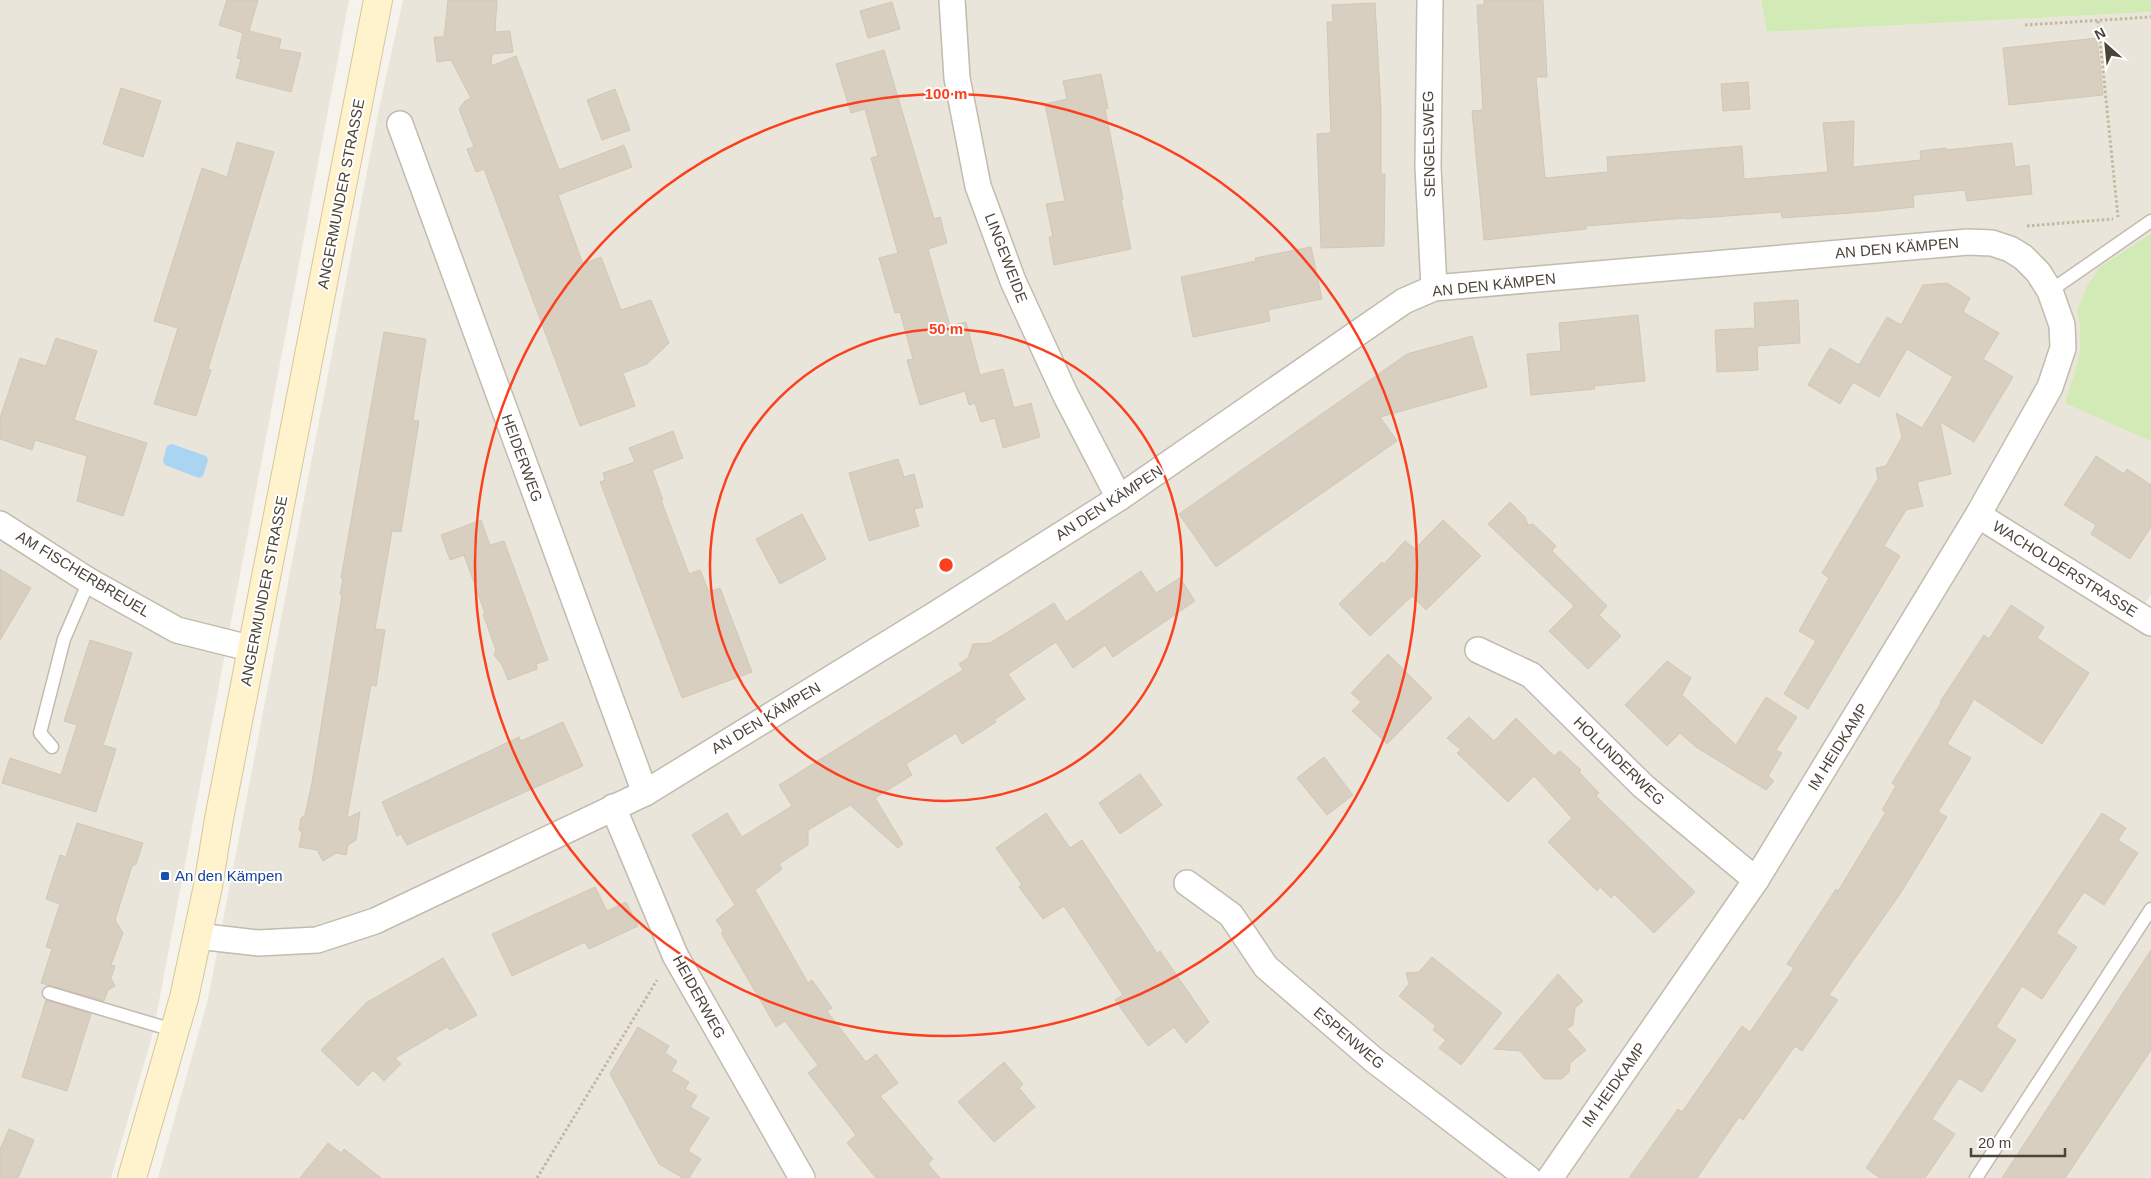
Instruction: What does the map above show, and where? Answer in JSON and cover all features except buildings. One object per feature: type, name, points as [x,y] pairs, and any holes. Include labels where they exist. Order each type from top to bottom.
[{"type":"main road","name":"ANGERMUNDER STRASSE","points":[[132,1178],[176,1032],[197,936],[378,0]]},
{"type":"street","name":"LINGEWEIDE","points":[[952,0],[957,78],[978,186],[1013,281],[1065,394],[1119,498]]},
{"type":"street","name":"SENGELSWEG","points":[[1430,0],[1428,167],[1434,288]]},
{"type":"street","name":"HEIDERWEG","points":[[400,124],[645,792]]},
{"type":"street","name":"AN DEN KÄMPEN","points":[[197,936],[258,943],[317,940],[375,921],[645,792],[928,619],[1119,498],[1404,301],[1434,288],[1968,242],[1992,243],[2010,249],[2023,257],[2038,272],[2050,291]]},
{"type":"street","name":"IM HEIDKAMP","points":[[1550,1178],[1756,880],[1978,515],[2050,387],[2063,348],[2062,325],[2050,291]]},
{"type":"street","name":"WACHOLDERSTRASSE","points":[[1978,515],[2151,623]]},
{"type":"street","name":"AM FISCHERBREUEL","points":[[0,524],[88,581],[177,630],[253,649]]},
{"type":"street","name":"HOLUNDERWEG","points":[[1478,650],[1532,675],[1643,786],[1756,880]]},
{"type":"street","name":"HEIDERWEG","points":[[613,807],[675,955],[802,1178]]},
{"type":"street","name":"ESPENWEG","points":[[1186,883],[1231,916],[1266,967],[1374,1060],[1528,1178]]},
{"type":"lane","points":[[2050,291],[2151,221]]},
{"type":"lane","points":[[52,748],[40,733],[64,639],[88,581]]},
{"type":"lane","points":[[1976,1178],[2151,909]]},
{"type":"lane","points":[[49,993],[176,1032]]},
{"type":"path","points":[[2026,25],[2151,18]]},
{"type":"path","points":[[2098,22],[2118,219]]},
{"type":"path","points":[[1992,243],[2011,227],[2126,218]]},
{"type":"path","points":[[537,1178],[658,978],[675,955]]},
{"type":"shaded area","points":[[0,0],[349,0],[153,1033],[111,1178],[0,1178]]},
{"type":"shaded area","points":[[403,0],[1761,0],[1767,32],[2151,12],[2151,595],[2144,605],[2151,634],[2151,1178],[158,1178],[208,999],[379,109]]},
{"type":"green space","points":[[1761,0],[2151,0],[2151,12],[1767,32]]},
{"type":"green space","points":[[2151,234],[2151,441],[2065,403],[2080,350],[2080,325],[2077,311],[2087,286],[2100,267]]},
{"type":"water","points":[[172,444],[206,456],[208,460],[203,476],[199,478],[165,465],[163,460],[167,446]]},
{"type":"place","name":"An den Kämpen","points":[[165,876]]}]
